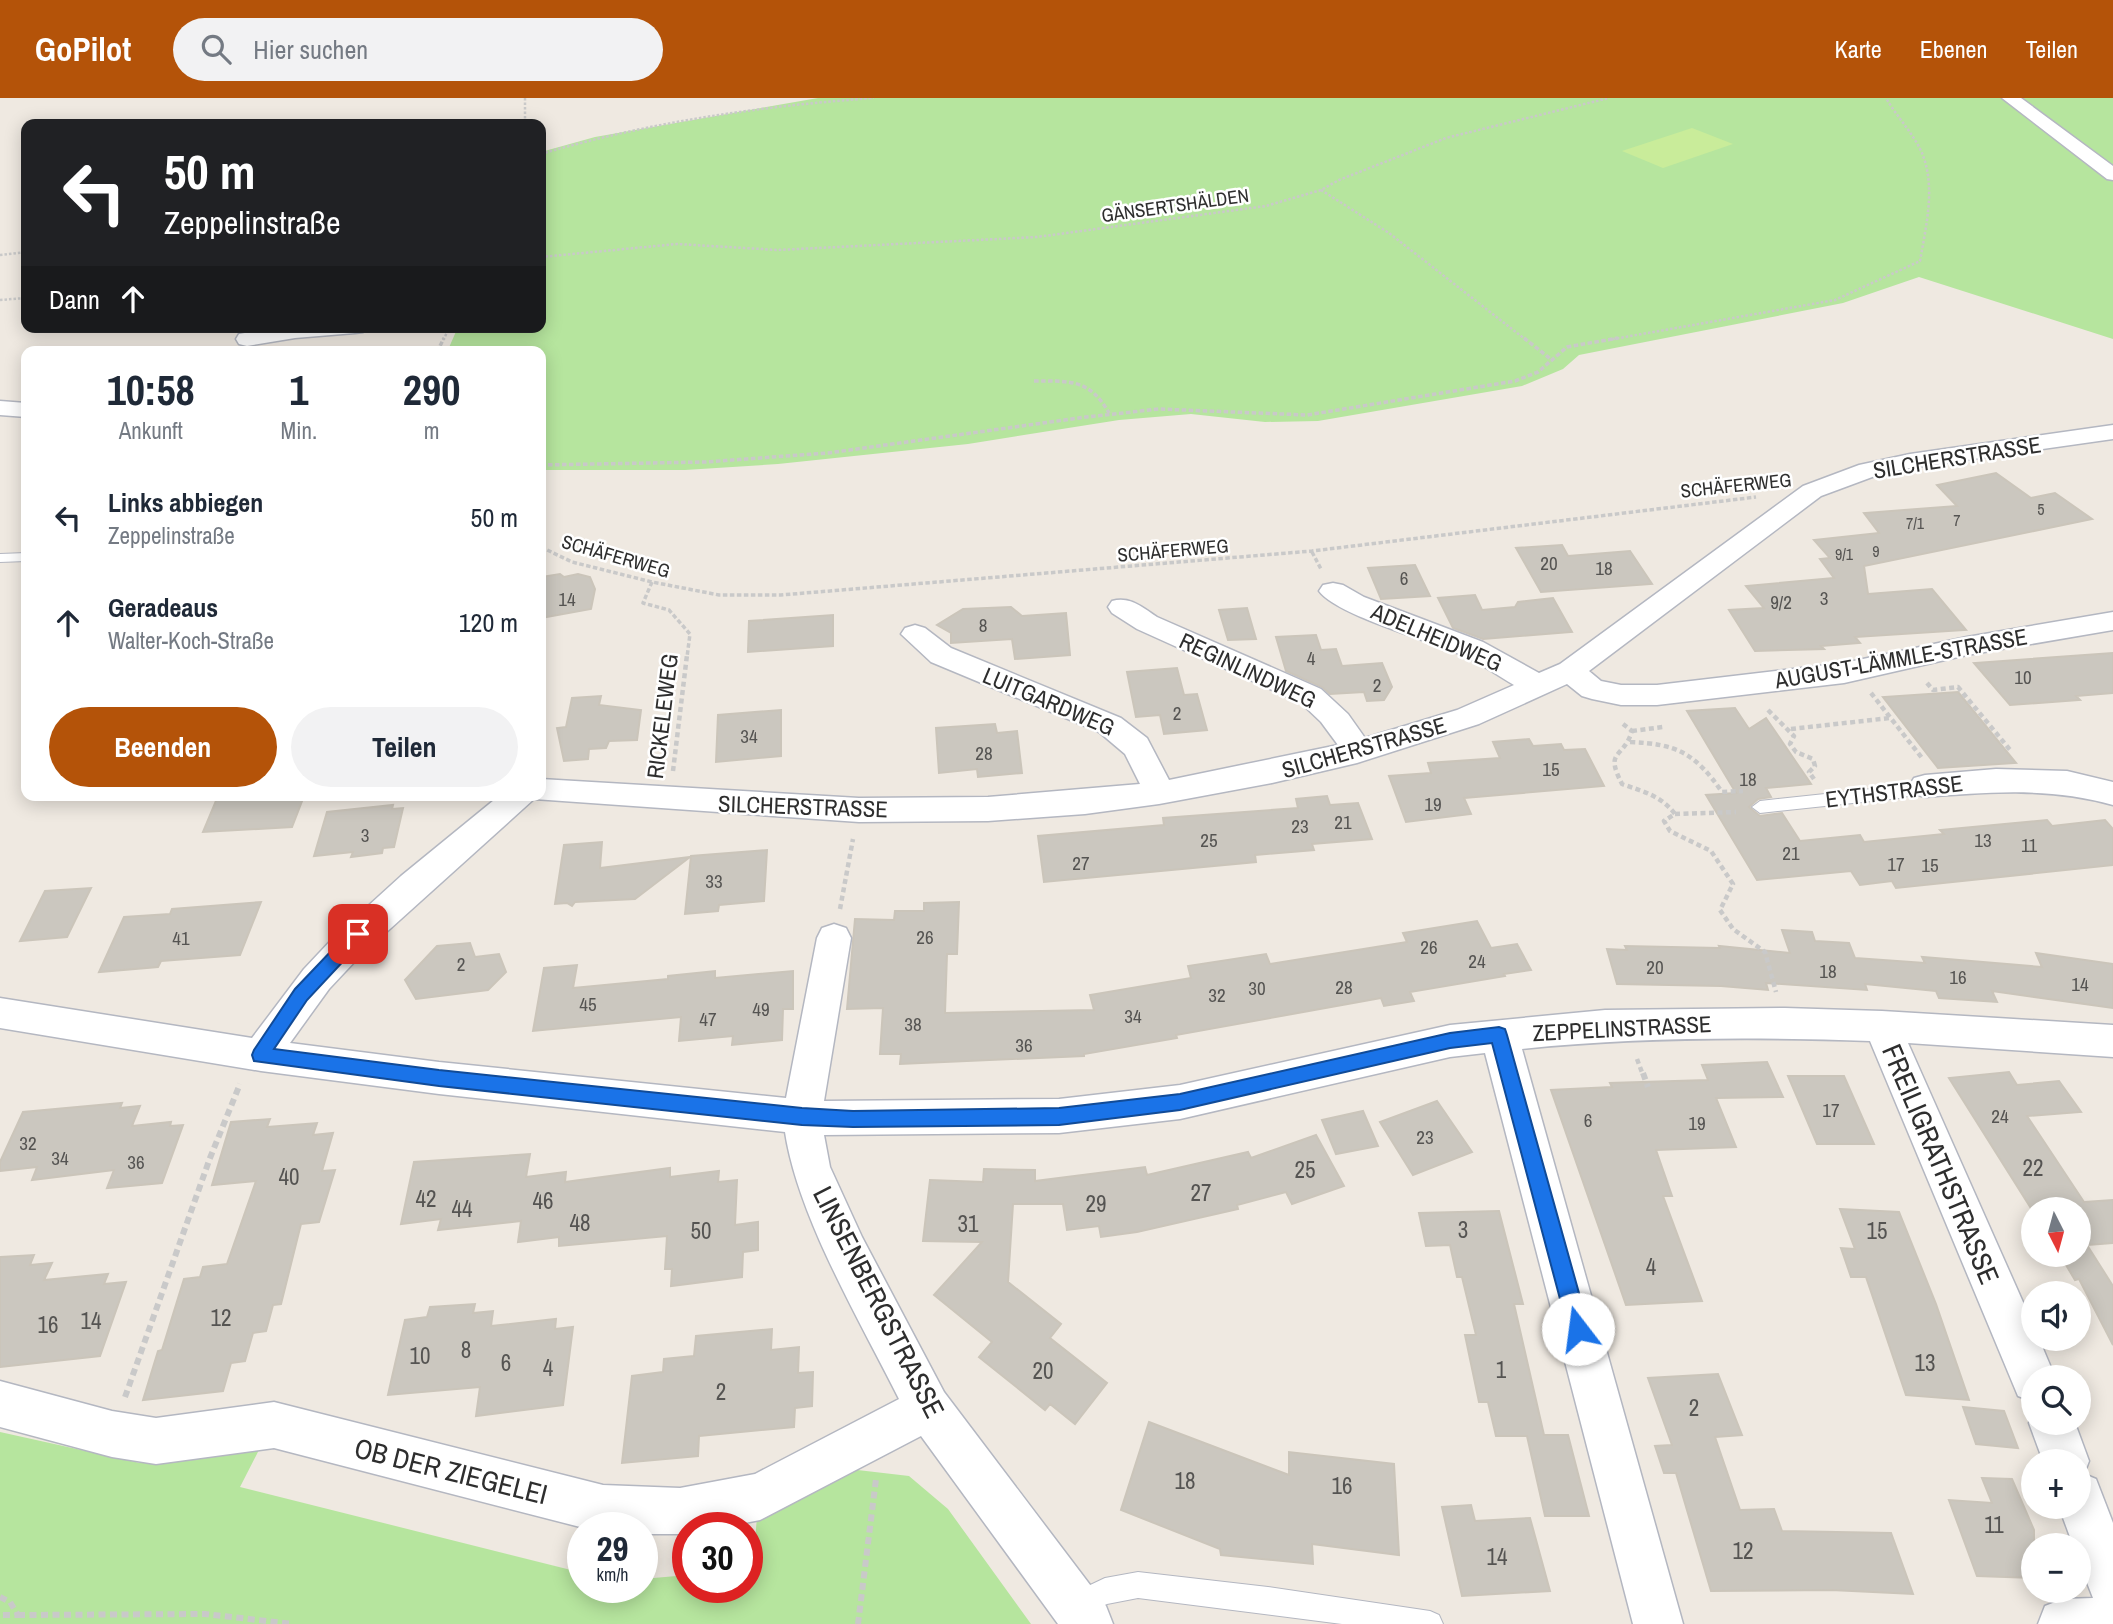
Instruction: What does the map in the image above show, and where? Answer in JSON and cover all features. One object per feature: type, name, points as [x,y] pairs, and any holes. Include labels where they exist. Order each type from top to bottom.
[{"type":"street","points":[[2010,98],[2113,175]]},
{"type":"street","points":[[246,339],[283,333]]},
{"type":"street","points":[[0,408],[21,410]]},
{"type":"street","name":"SILCHERSTRASSE","points":[[546,790],[859,810],[988,809],[1159,793],[1272,772],[1357,752],[1468,717],[1539,686],[1581,680],[1812,491],[1868,470],[1910,461],[2113,432]]},
{"type":"street","name":"ADELHEIDWEG","points":[[1332,591],[1354,603],[1473,649],[1539,686]]},
{"type":"street","name":"REGINLINDWEG","points":[[1122,607],[1147,623],[1311,696],[1331,712],[1357,752]]},
{"type":"street","name":"AUGUST-LÄMMLE-STRASSE","points":[[1581,680],[1621,695],[1657,695],[1844,673],[2055,629],[2113,621]]},
{"type":"street","name":"LUITGARDWEG","points":[[915,634],[941,655],[1110,725],[1131,738],[1142,752],[1159,793]]},
{"type":"street","name":"EYTHSTRASSE","points":[[1933,785],[2010,779],[2073,782],[2113,794]]},
{"type":"street","points":[[257,1055],[301,995],[338,953],[377,915],[514,801]]},
{"type":"street","name":"LINSENBERGSTRASSE","points":[[834,938],[802,1117],[810,1167],[847,1251],[928,1408],[1081,1615]]},
{"type":"street","name":"ZEPPELINSTRASSE","points":[[0,1013],[257,1055],[439,1078],[802,1117],[853,1119],[1073,1115],[1180,1102],[1450,1041],[1605,1025],[1785,1023],[1882,1026],[2113,1041]]},
{"type":"street","name":"FREILIGRATHSTRASSE","points":[[1882,1026],[2028,1365]]},
{"type":"street","points":[[1499,1035],[1658,1624]]},
{"type":"street","name":"OB DER ZIEGELEI","points":[[0,1405],[112,1434],[156,1441],[274,1425],[603,1509],[680,1512],[760,1496],[928,1408]]},
{"type":"street","points":[[2088,1519],[2113,1588]]},
{"type":"street","points":[[2063,1624],[2113,1623]]},
{"type":"lane","points":[[0,558],[21,557]]},
{"type":"lane","name":"EYTHSTRASSE","points":[[1760,807],[1900,792],[1933,785]]},
{"type":"lane","points":[[1081,1615],[1105,1591],[1138,1585],[1430,1624]]},
{"type":"path","points":[[524,98],[525,119]]},
{"type":"path","points":[[546,153],[598,139],[698,119],[806,102],[874,98]]},
{"type":"path","name":"GÄNSERTSHÄLDEN","points":[[546,257],[677,244],[778,250],[1037,237],[1266,206],[1321,190],[1350,175],[1446,138],[1609,98]]},
{"type":"path","points":[[546,466],[654,466],[777,458],[966,437],[1110,413],[1181,408],[1272,416],[1307,415],[1515,381],[1538,372],[1567,347],[1835,300],[1920,261],[1930,186],[1929,172],[1914,139],[1897,118],[1886,98]]},
{"type":"path","points":[[1321,190],[1389,233],[1552,359]]},
{"type":"path","points":[[0,255],[21,253]]},
{"type":"path","points":[[0,300],[21,298]]},
{"type":"path","points":[[1034,381],[1078,382],[1092,390],[1110,413]]},
{"type":"path","name":"SCHÄFERWEG","points":[[546,549],[572,562],[652,582],[719,595],[780,595],[1312,551],[1812,491]]},
{"type":"path","name":"RICKELEWEG","points":[[652,582],[643,603],[669,610],[690,634],[669,800]]},
{"type":"path","points":[[1895,662],[1900,686],[1869,689],[1891,718],[1933,785]]},
{"type":"path","points":[[1895,662],[1933,690],[1958,687],[2023,765],[2000,767],[2010,779]]},
{"type":"path","points":[[1581,680],[1603,709],[1632,731],[1663,727]]},
{"type":"path","points":[[1727,687],[1739,704],[1764,702],[1773,717],[1791,729],[1794,736],[1790,744],[1796,752],[1812,759],[1815,766],[1809,772],[1817,783],[1852,797]]},
{"type":"path","points":[[1791,729],[1891,718]]},
{"type":"path","points":[[1632,731],[1630,742],[1612,760],[1611,765],[1622,784],[1653,792],[1665,799],[1675,814]]},
{"type":"path","points":[[1630,742],[1649,742],[1684,751],[1699,760],[1722,792]]},
{"type":"path","points":[[1760,807],[1737,812],[1675,814],[1664,821],[1670,831],[1711,851],[1733,884],[1720,910],[1731,929],[1765,952],[1785,1023]]},
{"type":"path","points":[[112,1434],[210,1158],[257,1055]]},
{"type":"path","points":[[858,1624],[882,1432]]},
{"type":"path","points":[[0,1597],[10,1602],[18,1615]]},
{"type":"path","points":[[0,1615],[205,1614],[292,1624]]},
{"type":"green space","points":[[818,98],[2113,98],[2113,339],[1919,277],[1843,303],[1579,355],[1563,369],[1522,386],[1318,421],[1265,422],[1191,414],[1119,420],[968,444],[778,464],[685,470],[546,470],[546,346],[450,346],[455,333],[546,333],[546,151],[595,137]]},
{"type":"green space","points":[[1692,128],[1733,144],[1663,168],[1622,151]]},
{"type":"green space","points":[[0,1432],[140,1463],[261,1446],[240,1487],[567,1569],[567,1603],[658,1603],[658,1578],[672,1576],[672,1603],[763,1603],[763,1513],[849,1469],[909,1476],[948,1509],[1031,1624],[0,1624]]},
{"type":"building","points":[[1996,473],[2031,498],[2055,493],[2092,519],[1864,566],[1868,594],[1932,589],[1966,630],[1855,637],[1860,643],[1821,646],[1824,649],[1755,651],[1729,610],[1764,608],[1746,586],[1834,578],[1820,559],[1830,558],[1814,540],[1879,533],[1864,513],[1957,506],[1937,485]]},
{"type":"building","points":[[1562,545],[1568,556],[1630,551],[1652,584],[1541,592],[1516,548]]},
{"type":"building","points":[[1415,565],[1430,596],[1381,599],[1368,568]]},
{"type":"building","points":[[578,574],[590,577],[595,589],[591,609],[546,617],[546,576]]},
{"type":"building","points":[[1475,595],[1482,610],[1515,607],[1518,602],[1553,598],[1572,632],[1483,639],[1453,628],[1438,598]]},
{"type":"building","points":[[1011,607],[1022,616],[1066,613],[1070,655],[1015,659],[1012,639],[951,643],[951,633],[937,625],[963,609]]},
{"type":"building","points":[[1247,608],[1256,639],[1228,640],[1219,610]]},
{"type":"building","points":[[833,615],[833,646],[748,652],[749,621]]},
{"type":"building","points":[[1316,635],[1321,650],[1336,649],[1342,666],[1382,663],[1392,687],[1384,700],[1367,701],[1364,692],[1330,694],[1322,687],[1286,671],[1276,637]]},
{"type":"building","points":[[2113,653],[2113,693],[2076,696],[2080,700],[2010,705],[1974,663]]},
{"type":"building","points":[[1177,668],[1184,695],[1197,694],[1207,730],[1164,734],[1160,715],[1136,717],[1127,672]]},
{"type":"building","points":[[1958,692],[2016,763],[1938,768],[1883,697]]},
{"type":"building","points":[[601,696],[599,705],[641,710],[637,740],[609,741],[606,748],[589,749],[588,759],[564,761],[557,728],[566,727],[572,698]]},
{"type":"building","points":[[1735,708],[1749,729],[1766,718],[1811,784],[1766,788],[1771,797],[1758,799],[1749,807],[1760,816],[1782,813],[1800,841],[1860,835],[1864,842],[1944,834],[1940,830],[2047,820],[2052,826],[2105,820],[2113,829],[2113,865],[1896,888],[1892,881],[1860,885],[1851,871],[1757,880],[1706,795],[1736,793],[1687,711]]},
{"type":"building","points":[[781,710],[781,756],[716,762],[718,715]]},
{"type":"building","points":[[995,724],[997,733],[1017,731],[1022,773],[978,777],[977,769],[939,773],[936,728]]},
{"type":"building","points":[[1529,739],[1533,746],[1561,744],[1564,750],[1585,749],[1604,786],[1464,798],[1471,814],[1406,822],[1389,776],[1431,773],[1428,763],[1500,758],[1493,742]]},
{"type":"building","points":[[1327,796],[1330,805],[1358,803],[1372,839],[1312,844],[1314,850],[1255,855],[1256,862],[1044,882],[1038,836],[1164,825],[1163,818],[1298,808],[1296,799]]},
{"type":"building","points":[[216,801],[302,801],[292,827],[203,832]]},
{"type":"building","points":[[393,805],[392,809],[403,808],[394,847],[383,848],[382,853],[351,857],[353,852],[314,856],[327,812]]},
{"type":"building","points":[[602,842],[600,868],[690,857],[635,899],[575,902],[572,906],[567,903],[555,904],[564,845]]},
{"type":"building","points":[[767,850],[764,901],[719,905],[718,911],[685,914],[691,856]]},
{"type":"building","points":[[91,888],[67,937],[20,941],[45,891]]},
{"type":"building","points":[[261,902],[240,955],[161,961],[158,967],[99,972],[124,917],[170,914],[172,909]]},
{"type":"building","points":[[959,902],[957,954],[947,954],[945,1013],[1094,1010],[1090,995],[1191,978],[1188,966],[1266,954],[1270,964],[1407,942],[1403,933],[1477,921],[1491,948],[1517,944],[1531,970],[1410,992],[1414,1001],[1384,1006],[1381,998],[1176,1035],[1177,1038],[1084,1056],[900,1064],[901,1054],[880,1054],[883,1008],[847,1009],[855,919],[894,920],[895,911],[924,911],[924,903]]},
{"type":"building","points":[[1782,930],[1812,932],[1815,941],[1849,943],[1855,958],[1925,963],[1922,957],[2042,967],[2036,953],[2113,964],[2113,1008],[1992,991],[1997,1002],[1939,998],[1936,991],[1865,984],[1867,990],[1766,983],[1768,990],[1721,986],[1617,984],[1607,949],[1627,950],[1625,946],[1720,948],[1719,946],[1790,953]]},
{"type":"building","points":[[470,943],[475,957],[499,954],[506,972],[488,990],[416,999],[405,980],[437,946]]},
{"type":"building","points":[[577,965],[573,988],[668,979],[668,976],[715,971],[715,978],[793,971],[793,1009],[783,1009],[782,1040],[732,1045],[733,1036],[679,1041],[681,1017],[533,1031],[544,968]]},
{"type":"building","points":[[1767,1062],[1783,1097],[1716,1098],[1736,1147],[1656,1150],[1672,1196],[1663,1196],[1702,1301],[1626,1305],[1551,1090],[1612,1087],[1610,1083],[1708,1080],[1702,1065]]},
{"type":"building","points":[[2009,1072],[2017,1085],[2059,1081],[2081,1112],[2027,1116],[2081,1197],[2024,1197],[1949,1078]]},
{"type":"building","points":[[1788,1076],[1844,1076],[1874,1144],[1817,1144]]},
{"type":"building","points":[[1437,1101],[1472,1152],[1413,1175],[1380,1122]]},
{"type":"building","points":[[122,1103],[120,1108],[140,1106],[132,1126],[171,1122],[170,1126],[183,1125],[162,1183],[107,1188],[114,1170],[32,1180],[37,1167],[0,1171],[0,1162],[23,1112]]},
{"type":"building","points":[[1363,1111],[1378,1146],[1336,1154],[1322,1120]]},
{"type":"building","points":[[270,1119],[267,1127],[317,1123],[313,1135],[333,1133],[322,1171],[335,1170],[319,1222],[301,1224],[281,1304],[273,1305],[266,1331],[253,1333],[245,1361],[231,1363],[223,1391],[143,1400],[184,1279],[200,1277],[203,1267],[227,1264],[256,1181],[212,1185],[231,1122]]},
{"type":"building","points":[[1316,1135],[1344,1186],[1292,1204],[1286,1192],[1237,1205],[1238,1209],[1137,1232],[1101,1237],[1099,1226],[1067,1230],[1063,1204],[1013,1204],[1008,1282],[1061,1324],[1050,1338],[1107,1383],[1075,1424],[1050,1404],[1045,1410],[979,1357],[992,1342],[934,1295],[982,1242],[923,1241],[930,1180],[983,1182],[984,1169],[1035,1170],[1035,1181],[1145,1167],[1147,1175],[1248,1152],[1251,1158]]},
{"type":"building","points":[[530,1154],[526,1177],[566,1172],[565,1182],[670,1168],[670,1177],[719,1171],[718,1182],[737,1180],[735,1225],[758,1222],[758,1250],[743,1252],[742,1277],[671,1286],[672,1269],[665,1269],[667,1236],[559,1246],[559,1237],[518,1242],[521,1221],[438,1230],[441,1219],[401,1224],[414,1162]]},
{"type":"building","points":[[2113,1200],[2113,1243],[2091,1245],[2091,1202]]},
{"type":"building","points":[[1840,1209],[1899,1212],[1936,1304],[1969,1400],[1906,1395],[1866,1277],[1851,1277],[1841,1248],[1855,1249]]},
{"type":"building","points":[[1499,1211],[1523,1304],[1514,1304],[1544,1435],[1568,1435],[1589,1516],[1545,1516],[1527,1436],[1496,1436],[1488,1402],[1479,1402],[1465,1335],[1476,1335],[1462,1277],[1457,1277],[1450,1245],[1426,1246],[1419,1213]]},
{"type":"building","points":[[2091,1251],[2113,1286],[2113,1345],[2091,1302],[2091,1281],[2075,1280],[2067,1267],[2091,1267]]},
{"type":"building","points":[[34,1255],[30,1265],[52,1263],[44,1280],[108,1274],[104,1284],[126,1282],[100,1356],[0,1367],[0,1257]]},
{"type":"building","points":[[475,1304],[473,1313],[493,1311],[491,1326],[556,1319],[555,1329],[573,1327],[563,1405],[476,1416],[480,1387],[388,1395],[405,1320],[427,1317],[430,1307]]},
{"type":"building","points":[[772,1329],[771,1350],[799,1347],[798,1373],[813,1372],[812,1406],[795,1408],[794,1427],[699,1436],[698,1456],[622,1463],[632,1376],[663,1372],[664,1359],[694,1356],[696,1336]]},
{"type":"building","points":[[1718,1374],[1742,1435],[1715,1437],[1740,1510],[1774,1509],[1782,1531],[1891,1533],[1913,1594],[1831,1590],[1711,1591],[1676,1473],[1664,1473],[1655,1446],[1672,1445],[1648,1378]]},
{"type":"building","points":[[1963,1407],[2004,1411],[2018,1448],[1976,1444]]},
{"type":"building","points":[[1149,1422],[1289,1475],[1289,1452],[1394,1464],[1399,1555],[1312,1544],[1313,1564],[1221,1555],[1220,1549],[1121,1510]]},
{"type":"building","points":[[1982,1478],[2012,1479],[2021,1500],[2021,1519],[2029,1519],[2034,1530],[2034,1533],[2021,1533],[2021,1578],[1977,1576],[1949,1500],[1992,1503]]},
{"type":"building","points":[[1471,1505],[1475,1521],[1530,1518],[1550,1591],[1462,1596],[1442,1507]]},
{"type":"route","points":[[358,934],[301,995],[261,1055],[439,1078],[802,1117],[853,1119],[1059,1116],[1180,1102],[1450,1041],[1499,1035],[1578,1329]]}]
